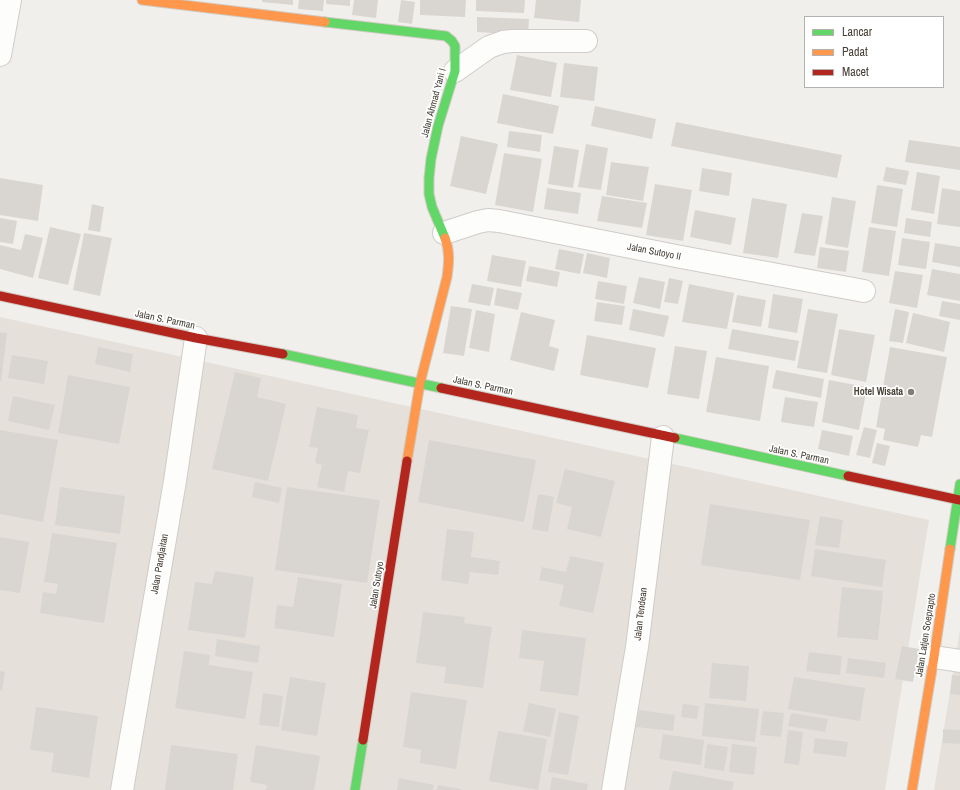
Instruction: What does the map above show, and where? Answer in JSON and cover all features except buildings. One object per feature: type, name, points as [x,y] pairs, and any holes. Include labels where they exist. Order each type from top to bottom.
[{"type":"street","points":[[0,55],[10,0]]},
{"type":"street","name":"Jalan Ahmad Yani I","points":[[142,0],[446,36],[451,39],[455,48],[455,70],[438,126],[431,159],[429,178],[429,194],[432,207],[444,233],[448,246],[449,260],[447,277],[420,383]]},
{"type":"street","points":[[455,70],[489,47],[503,42],[586,41]]},
{"type":"street","name":"Jalan Sutoyo II","points":[[444,233],[478,222],[499,220],[681,257],[864,291]]},
{"type":"street","name":"Jalan S. Parman","points":[[0,296],[196,338],[252,348],[420,383],[663,437],[959,500]]},
{"type":"street","name":"Jalan Pandjaitan","points":[[122,790],[175,481],[196,338]]},
{"type":"street","name":"Jalan Sutoyo","points":[[355,790],[420,383]]},
{"type":"street","name":"Jalan Tendean","points":[[614,790],[637,647],[663,437]]},
{"type":"street","name":"Jalan Latjen Soeprapto","points":[[912,790],[959,500],[960,484]]},
{"type":"street","points":[[934,657],[960,661]]},
{"type":"shaded area","points":[[0,317],[929,520],[885,790],[0,790]]},
{"type":"shaded area","points":[[960,630],[960,790],[934,790]]},
{"type":"traffic: fast","points":[[325,22],[446,36],[455,46],[455,71],[438,126],[431,159],[429,178],[429,194],[432,207],[445,238]]},
{"type":"traffic: fast","points":[[283,354],[441,388]]},
{"type":"traffic: fast","points":[[675,438],[848,476]]},
{"type":"traffic: fast","points":[[950,549],[960,484]]},
{"type":"traffic: fast","points":[[355,790],[363,740]]},
{"type":"traffic: slow","points":[[142,0],[325,22]]},
{"type":"traffic: slow","points":[[407,461],[420,383],[447,277],[449,257],[445,238]]},
{"type":"traffic: slow","points":[[912,790],[950,549]]},
{"type":"traffic: jam","points":[[0,296],[196,338],[283,354]]},
{"type":"traffic: jam","points":[[441,388],[675,438]]},
{"type":"traffic: jam","points":[[363,740],[407,461]]},
{"type":"traffic: jam","points":[[848,476],[960,500]]},
{"type":"place","name":"Hotel Wisata","points":[[911,392]]}]
